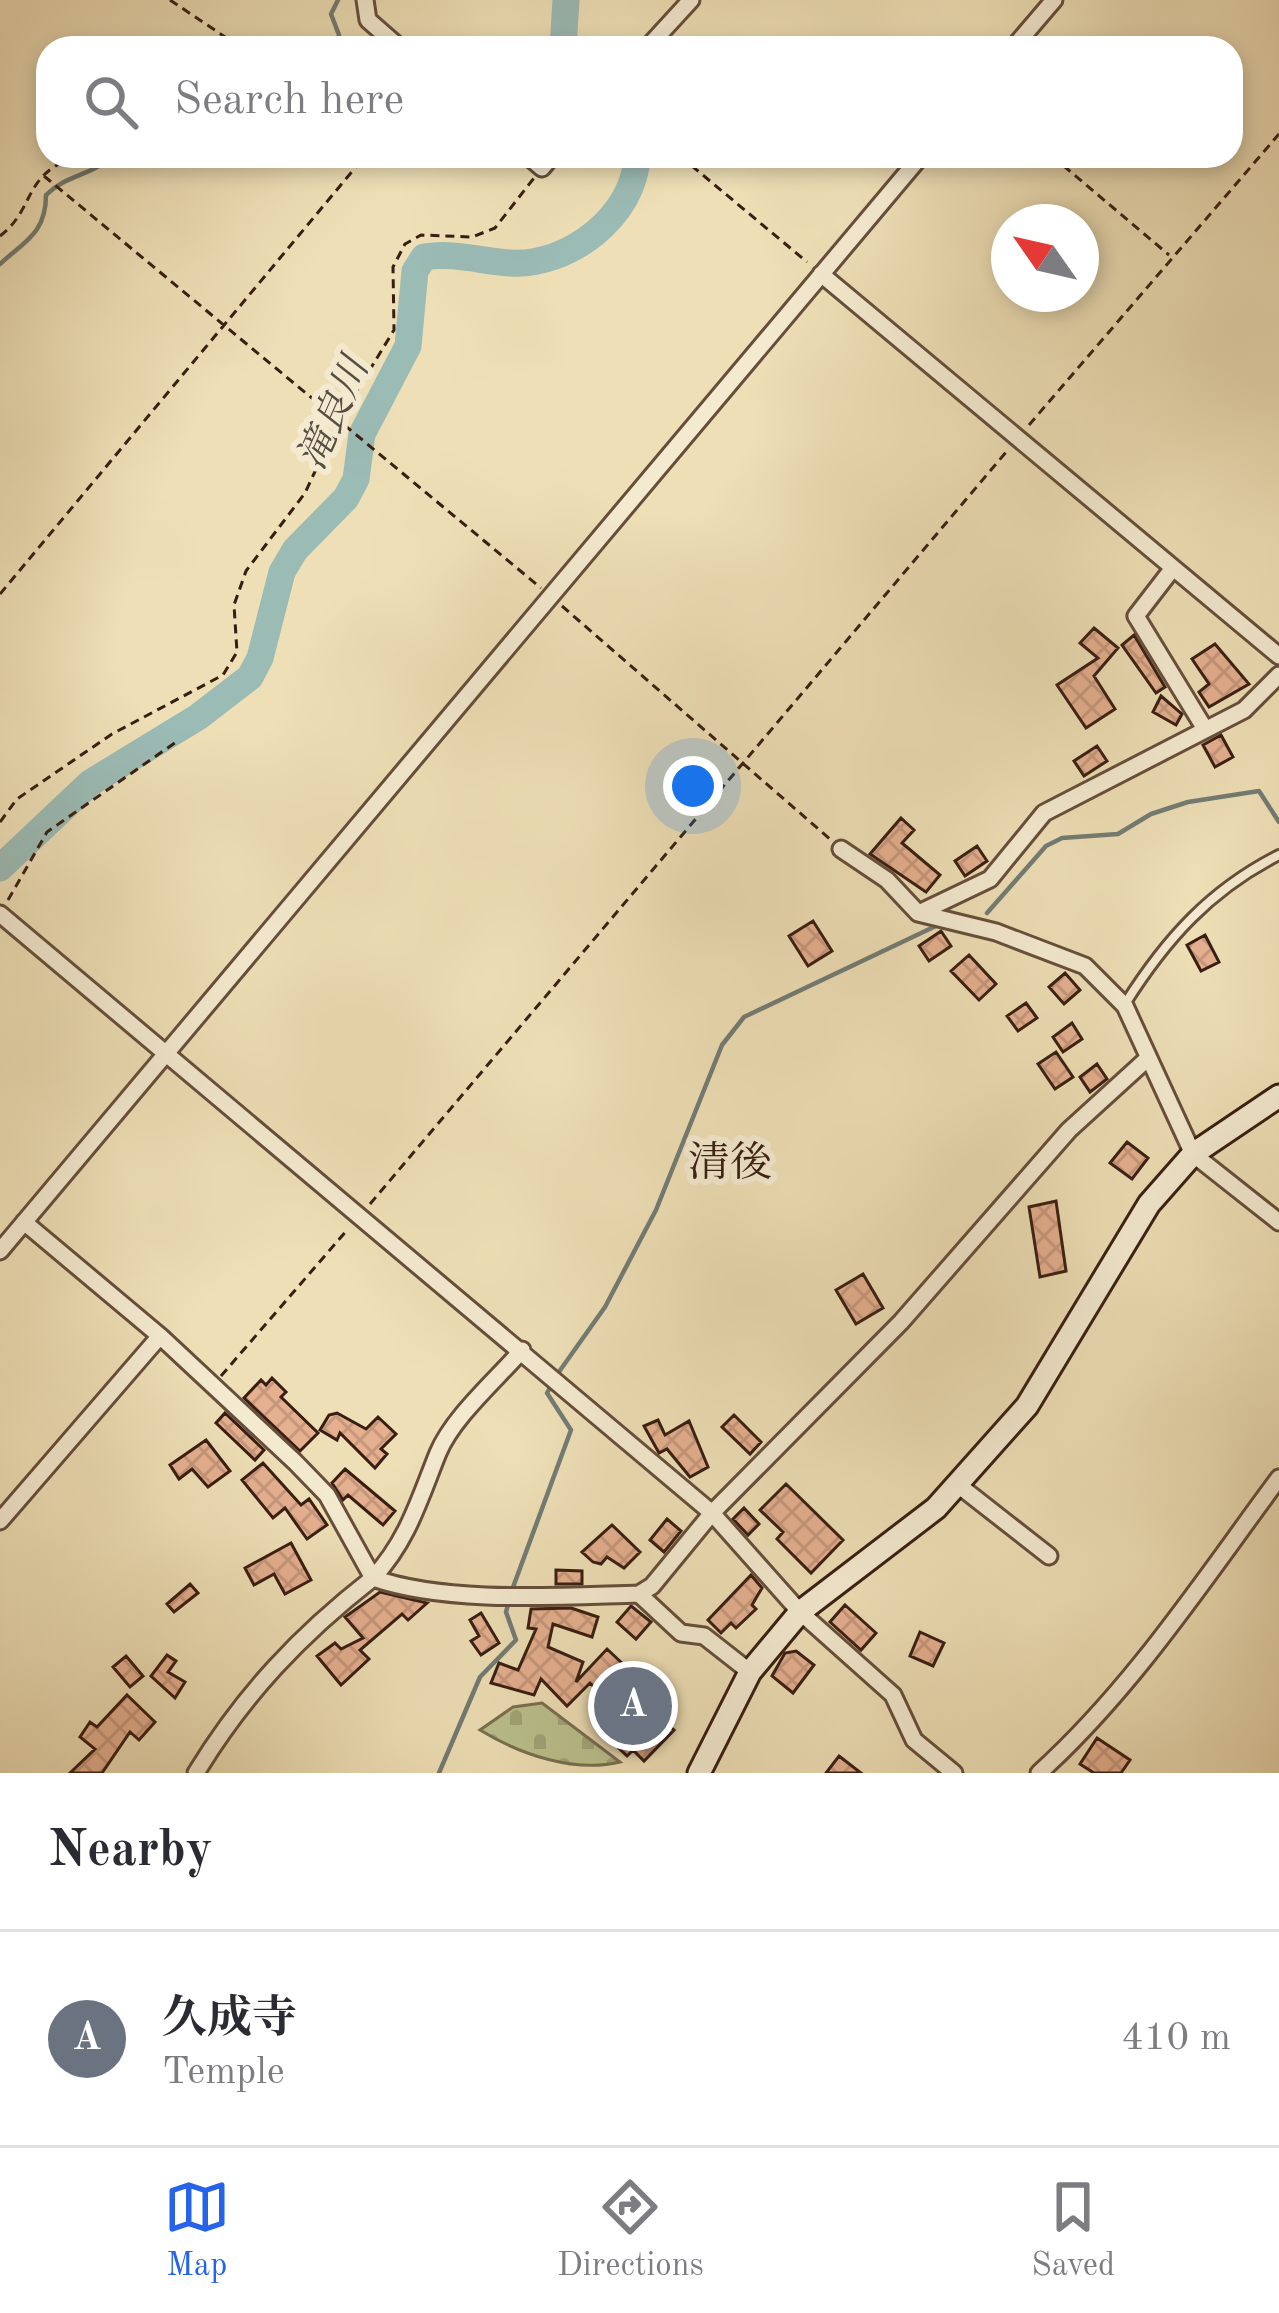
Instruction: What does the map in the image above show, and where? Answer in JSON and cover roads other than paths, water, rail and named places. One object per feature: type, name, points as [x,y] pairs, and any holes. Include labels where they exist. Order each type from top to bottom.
[{"type":"street","points":[[365,0],[368,20],[386,36]]},
{"type":"street","points":[[658,36],[691,0]]},
{"type":"street","points":[[1023,36],[1054,0]]},
{"type":"street","points":[[0,1251],[911,168]]},
{"type":"street","points":[[821,274],[1279,656]]},
{"type":"street","points":[[1173,568],[1136,616],[1205,729]]},
{"type":"street","points":[[918,913],[990,879],[1044,813],[1244,710],[1279,676]]},
{"type":"street","points":[[842,849],[887,880],[918,913],[996,932],[1085,965],[1125,1006],[1193,1154],[1279,1222]]},
{"type":"street","points":[[1,914],[712,1513],[800,1612],[893,1695],[914,1740],[954,1773]]},
{"type":"street","points":[[639,1594],[712,1513],[901,1322],[1069,1130],[1147,1059]]},
{"type":"street","points":[[699,1773],[750,1672],[800,1612],[936,1508],[1027,1406],[1149,1204],[1193,1154],[1279,1096]]},
{"type":"street","points":[[24,1222],[160,1336],[327,1495],[373,1578],[400,1588],[522,1596],[639,1594],[681,1633],[704,1636],[750,1672]]},
{"type":"street","points":[[0,1521],[160,1336]]},
{"type":"street","points":[[198,1772],[249,1694],[325,1613],[373,1578],[397,1553],[431,1480],[438,1451],[522,1350]]},
{"type":"street","points":[[1039,1773],[1081,1735],[1279,1478]]},
{"type":"street","points":[[957,1484],[1049,1556]]},
{"type":"lane","points":[[1125,1006],[1177,929],[1238,877],[1279,855]]},
{"type":"waterway","points":[[338,0],[331,14],[339,36]]},
{"type":"waterway","name":"滝良川","points":[[564,36],[566,0]]},
{"type":"waterway","points":[[0,264],[38,227],[46,195],[94,168]]},
{"type":"waterway","name":"滝良川","points":[[0,868],[90,783],[198,717],[250,677],[260,658],[282,572],[295,550],[346,498],[356,479],[362,434],[408,346],[415,271],[424,257],[510,263],[554,256],[575,247],[611,217],[624,199],[635,168]]},
{"type":"waterway","points":[[987,913],[1046,846],[1062,838],[1118,834],[1151,814],[1188,802],[1259,791],[1279,822]]},
{"type":"waterway","points":[[556,1376],[605,1307],[656,1210],[722,1045],[744,1017],[938,925]]},
{"type":"waterway","points":[[512,1590],[571,1430],[547,1393],[551,1386]]},
{"type":"waterway","points":[[439,1773],[480,1677],[516,1640],[506,1612],[509,1601]]},
{"type":"place","name":"久成寺","points":[[633,1706]]},
{"type":"district","name":"清後","points":[[730,1165]]}]
